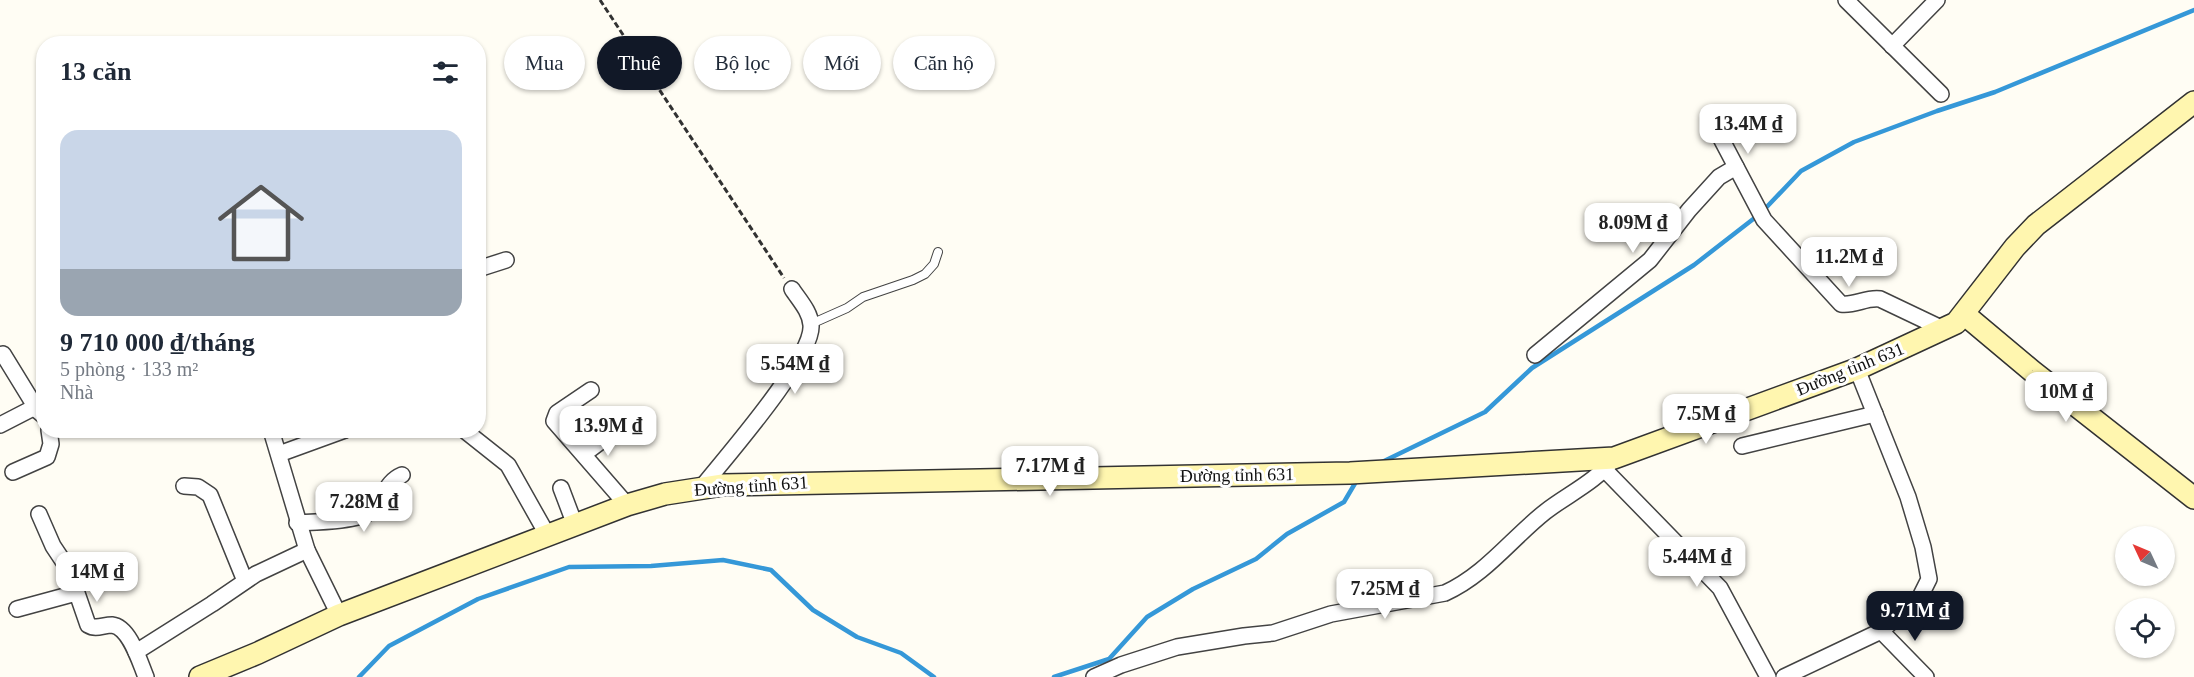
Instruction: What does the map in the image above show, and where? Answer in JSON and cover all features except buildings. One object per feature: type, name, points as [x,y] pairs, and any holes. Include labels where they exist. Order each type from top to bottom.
[{"type":"main road","name":"Đường tỉnh 631","points":[[200,677],[339,615],[627,505],[665,494],[713,486],[826,481],[1350,473],[1413,468],[1614,475],[1857,369],[1956,323],[2015,247],[2036,225],[2194,102]]},
{"type":"main road","points":[[1964,314],[2032,371],[2194,498]]},
{"type":"street","points":[[1846,0],[1941,94]]},
{"type":"street","points":[[1892,46],[1937,0]]},
{"type":"street","points":[[1715,127],[1764,220],[1841,304],[1849,305],[1872,298],[1880,299],[1942,329]]},
{"type":"street","points":[[1535,355],[1650,261],[1689,210],[1719,177],[1736,167]]},
{"type":"street","points":[[486,266],[506,260]]},
{"type":"street","points":[[713,486],[798,362],[809,341],[811,324],[806,309],[792,289]]},
{"type":"street","points":[[3,354],[36,406]]},
{"type":"street","points":[[1784,677],[1881,631],[1920,597],[1929,579],[1923,547],[1908,497],[1857,369]]},
{"type":"street","points":[[591,390],[553,418],[556,425],[627,505]]},
{"type":"street","points":[[0,425],[36,412]]},
{"type":"street","points":[[1743,446],[1875,414]]},
{"type":"street","points":[[584,454],[612,433]]},
{"type":"street","points":[[14,472],[46,457],[51,444],[50,438]]},
{"type":"street","points":[[274,438],[297,523],[307,550],[339,615]]},
{"type":"street","points":[[279,454],[323,438]]},
{"type":"street","points":[[474,438],[508,465],[548,536]]},
{"type":"street","points":[[297,523],[357,518],[368,514],[383,497],[393,478],[402,475]]},
{"type":"street","points":[[1094,677],[1121,665],[1177,647],[1273,633],[1331,614],[1445,593],[1462,586],[1475,576],[1532,522],[1614,475],[1720,588],[1768,677]]},
{"type":"street","points":[[184,486],[203,489],[213,500],[245,581]]},
{"type":"street","points":[[561,488],[576,525]]},
{"type":"street","points":[[39,514],[53,546],[69,570],[88,625],[94,628],[110,625],[119,627],[131,641],[146,677]]},
{"type":"street","points":[[136,652],[213,604],[245,581],[307,550]]},
{"type":"street","points":[[17,609],[76,593]]},
{"type":"street","points":[[1881,631],[1926,677]]},
{"type":"lane","points":[[811,324],[847,308],[862,297],[925,274],[934,264],[938,252]]},
{"type":"path","points":[[600,0],[792,289]]},
{"type":"waterway","points":[[1380,463],[1485,412],[1532,368],[1694,265],[1761,213],[1801,171],[1854,142],[1995,92],[2194,10]]},
{"type":"waterway","points":[[1054,677],[1109,659],[1147,617],[1193,589],[1256,559],[1287,534],[1344,502],[1357,480]]},
{"type":"waterway","points":[[359,677],[389,646],[478,599],[569,567],[651,566],[723,560],[771,570],[813,610],[857,637],[901,653],[934,677]]}]
